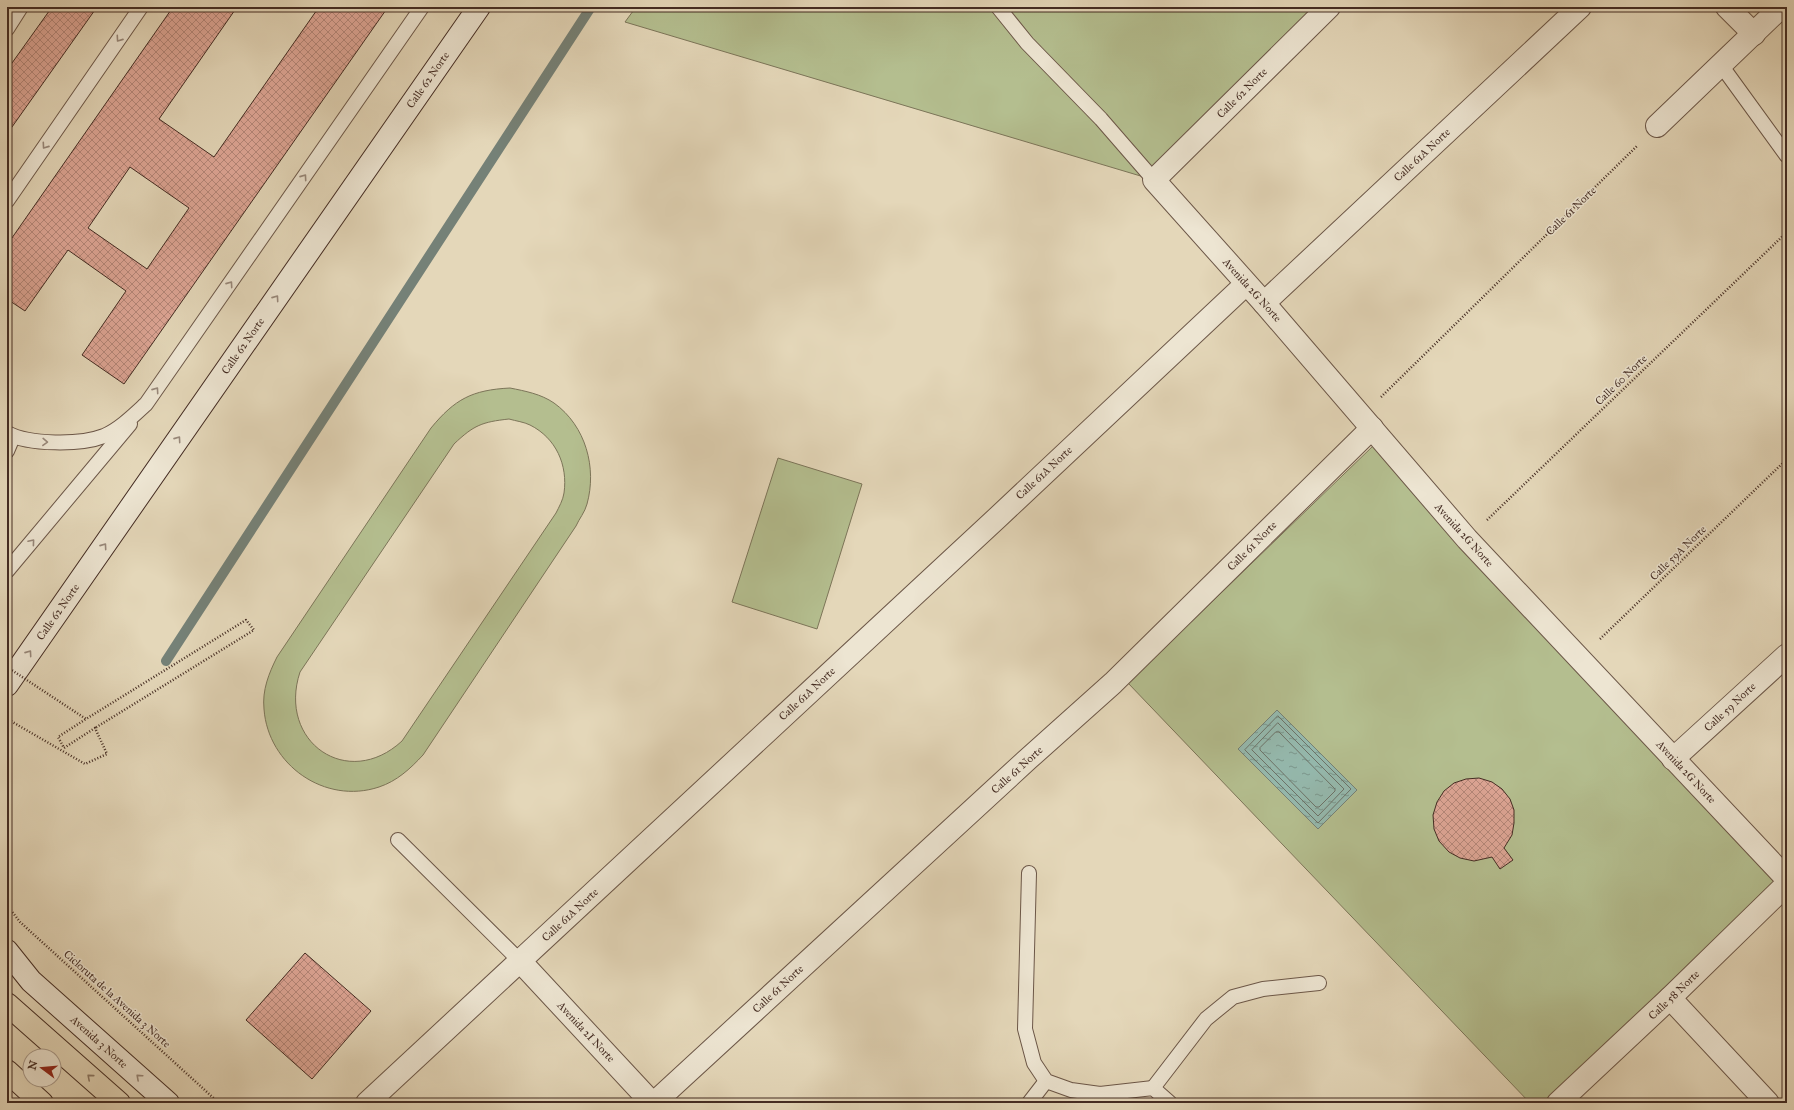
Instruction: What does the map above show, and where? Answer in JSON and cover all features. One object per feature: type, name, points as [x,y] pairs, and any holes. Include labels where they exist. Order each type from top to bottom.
[{"type":"main road","points":[[7,1004],[119,1103]]},
{"type":"main road","points":[[7,1071],[42,1103]]},
{"type":"street","name":"Calle 62 Norte","points":[[7,685],[478,7]]},
{"type":"street","name":"Calle 62 Norte","points":[[1154,180],[1329,7]]},
{"type":"street","name":"Calle 61A Norte","points":[[1264,303],[1580,7]]},
{"type":"street","points":[[1727,7],[1754,34]]},
{"type":"street","points":[[1657,126],[1781,7]]},
{"type":"street","name":"Avenida 2G Norte","points":[[1154,180],[1264,303],[1467,540],[1787,879]]},
{"type":"street","name":"Calle 61A Norte","points":[[366,1103],[1246,284]]},
{"type":"street","name":"Calle 61 Norte","points":[[653,1103],[1113,683],[1366,422]]},
{"type":"street","name":"Calle 59 Norte","points":[[1673,759],[1787,655]]},
{"type":"street","name":"Calle 58 Norte","points":[[1558,1103],[1670,998],[1787,884]]},
{"type":"street","points":[[7,951],[31,981]]},
{"type":"street","name":"Avenida 2I Norte","points":[[520,961],[653,1103]]},
{"type":"street","name":"Avenida 3 Norte","points":[[31,981],[168,1103]]},
{"type":"street","points":[[1670,998],[1768,1103]]},
{"type":"lane","points":[[7,29],[21,7]]},
{"type":"lane","points":[[7,201],[141,7]]},
{"type":"lane","points":[[7,571],[146,404],[422,7]]},
{"type":"lane","points":[[998,7],[1027,43],[1101,119],[1154,180]]},
{"type":"lane","points":[[1721,65],[1787,156]]},
{"type":"lane","points":[[7,451],[9,438],[35,442],[57,443],[104,436],[124,424],[146,404]]},
{"type":"lane","points":[[398,840],[520,961]]},
{"type":"lane","points":[[1029,873],[1025,1030],[1034,1063],[1046,1081],[1071,1090],[1100,1094],[1153,1088],[1206,1019],[1233,997],[1263,989],[1319,983]]},
{"type":"lane","points":[[7,959],[31,981]]},
{"type":"lane","points":[[1029,1103],[1046,1081]]},
{"type":"lane","points":[[1153,1088],[1170,1103]]},
{"type":"path","name":"Calle 61 Norte","points":[[1366,422],[1657,126]]},
{"type":"path","name":"Calle 60 Norte","points":[[1467,540],[1787,232]]},
{"type":"path","name":"Calle 59A Norte","points":[[1579,659],[1787,459]]},
{"type":"path","points":[[246,620],[254,630],[95,728],[64,748],[58,737],[246,620]]},
{"type":"path","points":[[7,667],[86,719]]},
{"type":"path","points":[[8,722],[85,764],[107,754],[95,728]]},
{"type":"path","name":"Cicloruta de la Avenida 3 Norte","points":[[7,905],[20,922],[219,1103]]},
{"type":"green space","points":[[636,7],[1329,7],[1154,180],[625,22]]},
{"type":"green space","points":[[510,388],[544,397],[565,412],[574,423],[586,449],[591,476],[590,490],[585,510],[576,526],[423,755],[408,770],[397,778],[379,787],[359,791],[339,790],[320,785],[303,776],[288,763],[276,747],[268,729],[264,709],[264,695],[271,669],[277,657],[431,428],[448,410],[465,398],[485,391]],"holes":[[[509,419],[528,424],[539,431],[547,437],[558,453],[562,463],[565,483],[563,498],[556,513],[402,741],[381,755],[360,761],[340,760],[322,752],[308,738],[299,719],[296,697],[300,672],[454,444],[467,432],[485,423]]]},
{"type":"green space","points":[[1374,445],[1775,880],[1548,1103],[1530,1103],[1128,683]]},
{"type":"green space","points":[[778,458],[862,484],[817,629],[732,602]]},
{"type":"water","points":[[1277,710],[1357,790],[1318,829],[1238,749]]},
{"type":"building","points":[[52,7],[97,7],[7,134],[7,70]]},
{"type":"building","points":[[173,7],[237,7],[159,119],[214,157],[319,7],[388,7],[124,384],[82,355],[126,291],[68,250],[25,311],[7,299],[7,245]],"holes":[[[130,167],[189,208],[147,269],[88,228]]]},
{"type":"building","points":[[1479,778],[1492,782],[1502,789],[1510,799],[1514,810],[1512,835],[1504,848],[1513,860],[1500,869],[1492,857],[1474,861],[1460,858],[1449,852],[1439,841],[1434,829],[1433,815],[1437,802],[1444,791],[1454,783],[1466,779]]},
{"type":"building","points":[[305,953],[371,1011],[312,1079],[246,1020]]},
{"type":"waterway","points":[[166,661],[591,7]]}]
